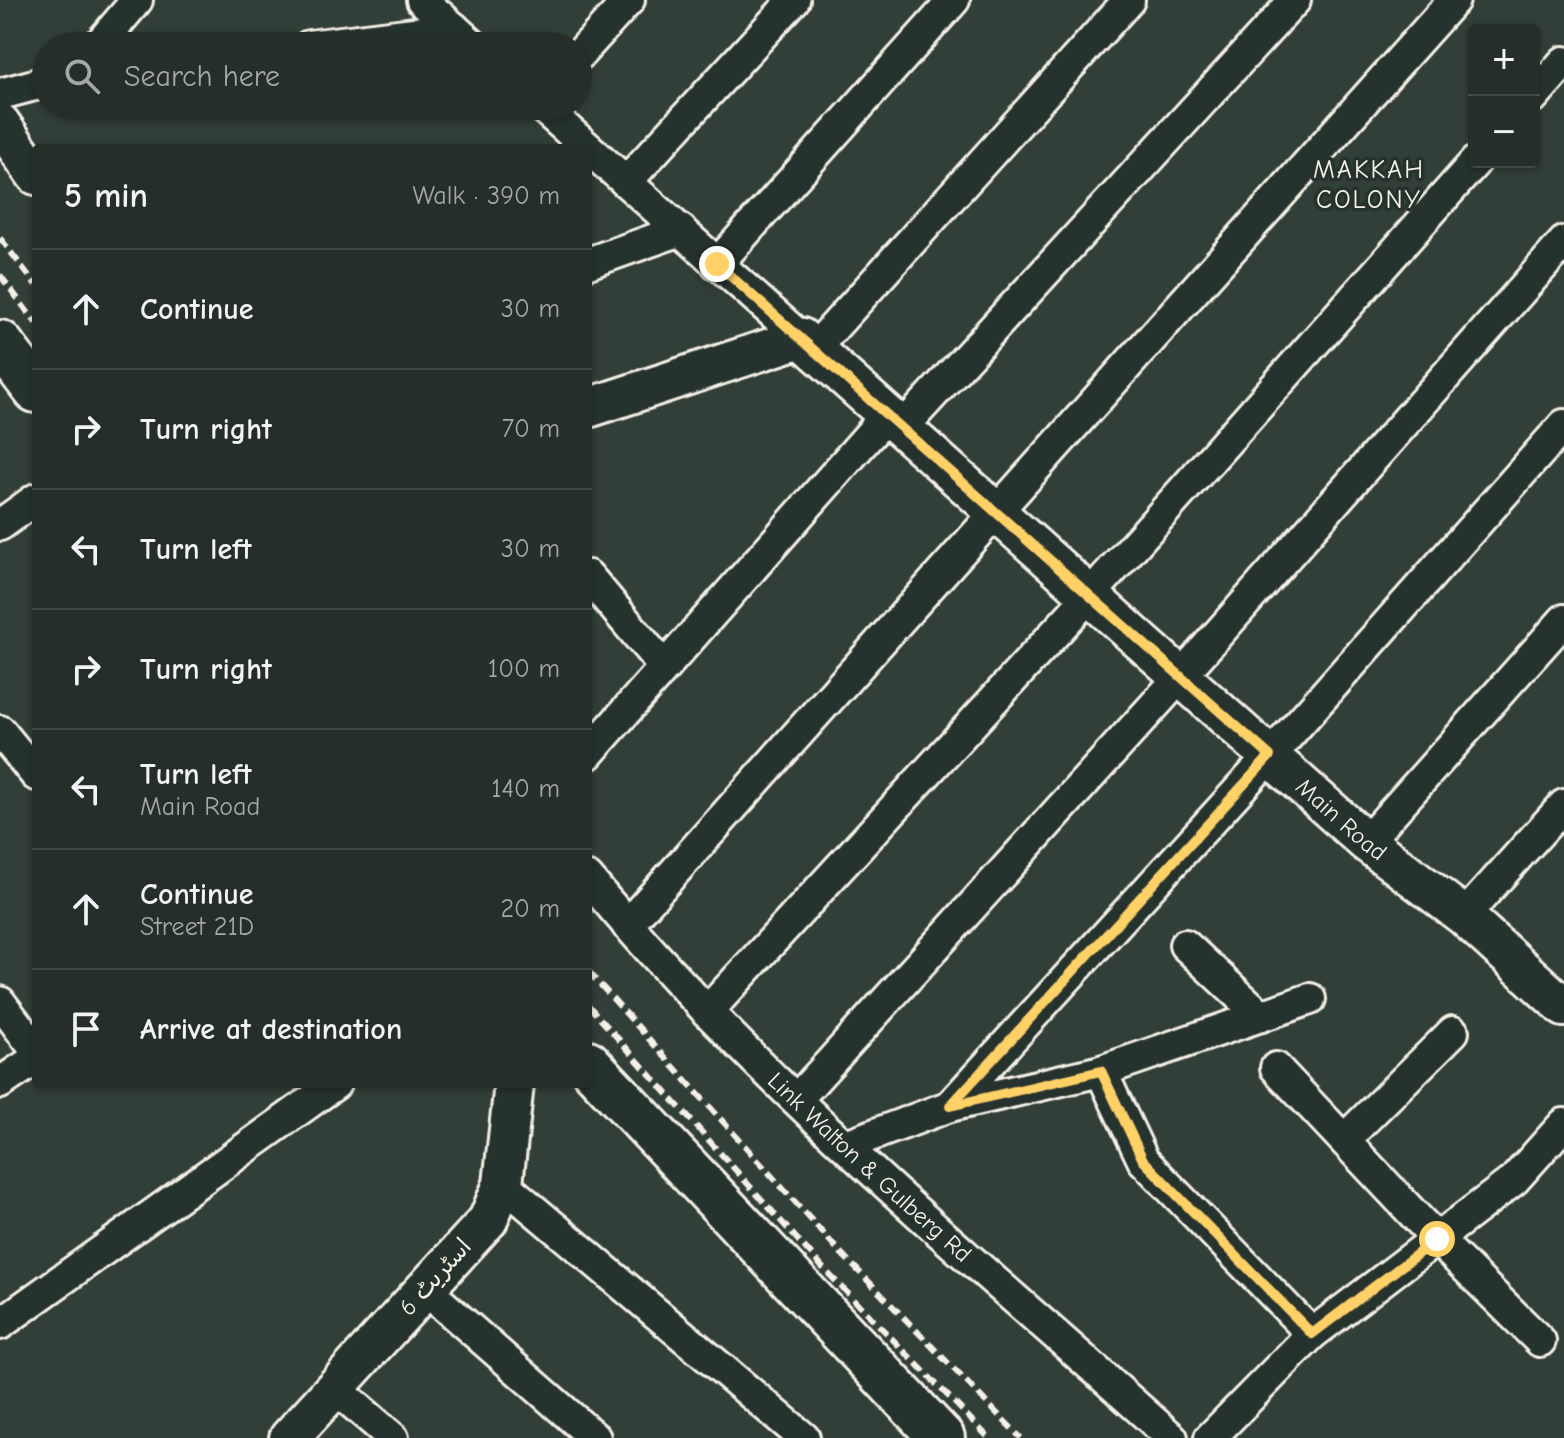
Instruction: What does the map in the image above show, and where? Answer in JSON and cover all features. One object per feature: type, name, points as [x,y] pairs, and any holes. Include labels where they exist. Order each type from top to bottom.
[{"type":"main road","points":[[0,343],[32,385]]},
{"type":"main road","points":[[592,1067],[942,1438]]},
{"type":"street","points":[[110,32],[137,0]]},
{"type":"street","points":[[592,41],[629,0]]},
{"type":"street","points":[[626,182],[794,0]]},
{"type":"street","points":[[717,264],[954,0]]},
{"type":"street","points":[[592,407],[808,344],[1129,0]]},
{"type":"street","points":[[592,749],[664,667],[1295,0]]},
{"type":"street","points":[[627,925],[1454,0]]},
{"type":"street","points":[[380,32],[450,18]]},
{"type":"street","points":[[1540,89],[1564,62]]},
{"type":"street","points":[[0,94],[32,86]]},
{"type":"street","points":[[557,120],[584,144]]},
{"type":"street","points":[[0,123],[32,169]]},
{"type":"street","points":[[592,152],[808,344]]},
{"type":"street","points":[[707,1012],[1090,595],[1470,168]]},
{"type":"street","points":[[592,262],[681,230]]},
{"type":"street","points":[[797,1099],[1180,677],[1564,242]]},
{"type":"street","name":"Main Road","points":[[808,344],[1366,842],[1464,916],[1561,999]]},
{"type":"street","points":[[950,1106],[1270,756],[1564,425]]},
{"type":"street","points":[[0,525],[32,502]]},
{"type":"street","points":[[592,581],[664,667]]},
{"type":"street","points":[[1366,842],[1564,620]]},
{"type":"street","points":[[0,731],[32,770]]},
{"type":"street","points":[[1464,916],[1564,805]]},
{"type":"street","name":"Link Walton & Gulberg Rd","points":[[592,883],[707,1012],[797,1099],[1172,1438]]},
{"type":"street","points":[[1185,945],[1261,1016]]},
{"type":"street","points":[[846,1145],[950,1106],[1101,1071],[1310,999]]},
{"type":"street","points":[[0,1002],[32,1045]]},
{"type":"street","points":[[1344,1140],[1453,1032]]},
{"type":"street","points":[[0,1083],[32,1062]]},
{"type":"street","points":[[1276,1068],[1437,1239],[1540,1341]]},
{"type":"street","points":[[1101,1071],[1143,1160],[1312,1334]]},
{"type":"street","points":[[0,1324],[329,1088]]},
{"type":"street","name":"اسٹریٹ 6","points":[[289,1438],[488,1220],[503,1184],[514,1088]]},
{"type":"street","points":[[1210,1438],[1312,1334],[1514,1180],[1564,1124]]},
{"type":"street","points":[[503,1184],[804,1438]]},
{"type":"street","points":[[425,1289],[595,1438]]},
{"type":"street","points":[[335,1388],[393,1438]]},
{"type":"railway","points":[[0,238],[32,280]]},
{"type":"railway","points":[[0,275],[32,318]]},
{"type":"railway","points":[[592,975],[839,1251],[1021,1438]]},
{"type":"railway","points":[[592,1009],[823,1268],[989,1438]]},
{"type":"district","name":"MAKKAH COLONY","points":[[1369,184]]},
{"type":"route","points":[[717,264],[1270,756],[950,1106],[1101,1071],[1143,1160],[1312,1334],[1437,1239]]}]
